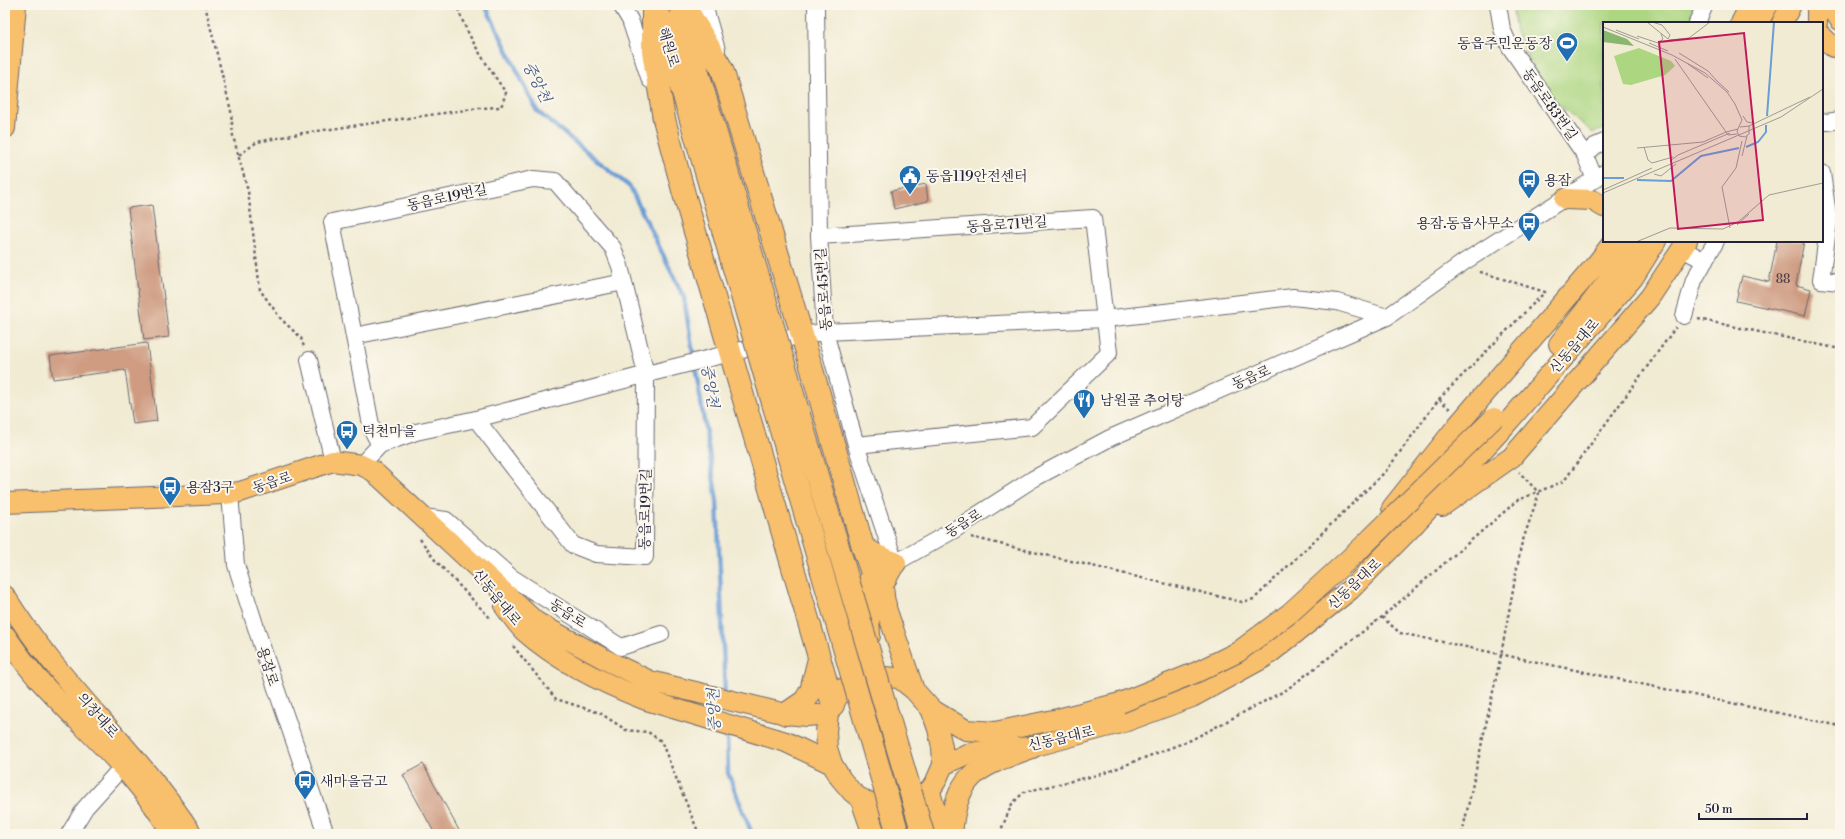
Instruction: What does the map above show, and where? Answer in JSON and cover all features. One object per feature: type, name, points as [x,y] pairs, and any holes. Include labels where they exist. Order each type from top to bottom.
[{"type":"highway","points":[[654,5],[653,51],[664,119],[724,355],[819,659],[830,709]]},
{"type":"highway","name":"해원로","points":[[654,5],[691,86]]},
{"type":"highway","name":"해원로","points":[[678,5],[691,86]]},
{"type":"highway","points":[[684,5],[722,69],[864,547],[872,573],[885,605]]},
{"type":"highway","points":[[691,86],[898,834]]},
{"type":"highway","points":[[691,86],[924,834]]},
{"type":"highway","points":[[864,547],[876,556],[895,563]]},
{"type":"highway","points":[[786,714],[805,701],[811,691],[819,659]]},
{"type":"highway","points":[[952,834],[956,802],[970,776],[991,762],[1032,747]]},
{"type":"highway","points":[[929,792],[941,834]]},
{"type":"highway","points":[[862,800],[874,834]]},
{"type":"main road","points":[[5,128],[16,5]]},
{"type":"main road","points":[[1742,22],[1750,5]]},
{"type":"main road","points":[[1759,22],[1768,5]]},
{"type":"main road","points":[[1782,22],[1791,5]]},
{"type":"main road","points":[[1817,5],[1817,22]]},
{"type":"main road","points":[[1835,5],[1836,14],[1840,20]]},
{"type":"main road","points":[[1565,199],[1592,200],[1603,206]]},
{"type":"main road","points":[[1598,262],[1608,242]]},
{"type":"main road","points":[[1360,549],[1457,426],[1598,262],[1613,242]]},
{"type":"main road","name":"신동읍대로","points":[[931,709],[966,730],[995,732],[1058,720],[1120,703],[1197,672],[1238,652],[1290,613],[1360,549],[1494,418],[1562,341],[1616,271],[1633,242]]},
{"type":"main road","name":"신동읍대로","points":[[943,765],[968,754],[986,750],[1032,747],[1124,722],[1192,697],[1265,657],[1350,590],[1410,529],[1501,430],[1633,278],[1655,242]]},
{"type":"main road","points":[[1410,529],[1512,457],[1650,297],[1684,245]]},
{"type":"main road","name":"동읍로","points":[[5,503],[230,494],[333,461],[361,466],[373,471],[466,559]]},
{"type":"main road","name":"신동읍대로","points":[[466,559],[523,630],[565,662],[624,692],[648,691],[786,714],[807,716],[830,709]]},
{"type":"main road","points":[[868,676],[872,658],[868,582],[872,573],[895,563]]},
{"type":"main road","points":[[895,563],[883,585],[885,605],[914,690]]},
{"type":"main road","name":"의창대로","points":[[5,596],[21,622],[57,669],[134,756],[175,807],[192,834]]},
{"type":"main road","name":"의창대로","points":[[5,635],[40,681],[123,766],[164,820],[172,834]]},
{"type":"main road","points":[[868,676],[899,678],[914,690],[931,709],[941,741],[943,765],[936,782],[929,792],[905,807],[881,806],[862,800],[840,779],[832,764],[827,748],[826,732],[830,709],[842,689],[868,676]]},
{"type":"main road","name":"신동읍대로","points":[[648,691],[786,742],[832,764]]},
{"type":"street","points":[[621,5],[630,20],[664,119]]},
{"type":"street","points":[[704,5],[722,69]]},
{"type":"street","name":"동읍로45번길","points":[[816,5],[819,236],[825,332],[856,445],[895,563]]},
{"type":"street","name":"동읍로83번길","points":[[1498,5],[1502,29],[1510,47],[1601,177]]},
{"type":"street","points":[[1697,22],[1705,5]]},
{"type":"street","points":[[1830,121],[1840,132]]},
{"type":"street","points":[[1585,155],[1595,146],[1603,142]]},
{"type":"street","name":"동읍로","points":[[895,563],[954,530],[1033,479],[1110,438],[1387,317],[1464,262],[1601,177]]},
{"type":"street","name":"동읍로19번길","points":[[380,445],[372,430],[332,222],[533,178],[555,181],[613,248],[620,266],[651,373],[645,557],[596,554],[572,545],[476,419]]},
{"type":"street","points":[[1823,180],[1829,222],[1820,280],[1840,282]]},
{"type":"street","name":"동읍로71번길","points":[[819,236],[1093,218],[1109,353],[1032,427],[856,445]]},
{"type":"street","points":[[1684,316],[1694,280],[1715,242]]},
{"type":"street","points":[[1684,245],[1705,261]]},
{"type":"street","points":[[354,336],[624,282]]},
{"type":"street","points":[[361,466],[380,445],[416,432],[476,419],[802,335],[825,332],[1105,319],[1293,297],[1337,302],[1387,317]]},
{"type":"street","points":[[309,360],[333,461]]},
{"type":"street","name":"용잠로","points":[[230,494],[236,565],[266,659],[326,834]]},
{"type":"street","name":"동읍로","points":[[423,518],[446,520],[512,577],[621,647],[661,634]]},
{"type":"street","points":[[69,834],[85,808],[123,766]]},
{"type":"path","points":[[204,5],[231,111],[233,136],[248,191],[260,290],[281,320],[301,338],[309,360]]},
{"type":"path","points":[[239,155],[257,142],[303,133],[479,108],[500,107],[506,92],[488,65],[461,18],[458,5]]},
{"type":"path","points":[[954,530],[971,537],[1242,602],[1254,599],[1386,472],[1439,399],[1545,292],[1476,270],[1464,262]]},
{"type":"path","points":[[1001,834],[1001,830],[1012,804],[1024,792],[1102,774],[1191,740],[1286,690],[1382,617],[1518,500],[1539,493],[1564,481],[1684,316],[1840,349]]},
{"type":"path","points":[[1439,399],[1456,414]]},
{"type":"path","points":[[1517,470],[1539,493]]},
{"type":"path","points":[[1462,834],[1501,655],[1521,546],[1539,493]]},
{"type":"path","points":[[1382,617],[1400,633],[1840,726]]},
{"type":"path","points":[[661,741],[698,834]]},
{"type":"green space","name":"동읍주민운동장","points":[[1512,5],[1699,5],[1690,22],[1603,22],[1603,129],[1593,133],[1545,93],[1516,32]]},
{"type":"building","name":"동읍119안전센터","points":[[926,184],[928,201],[894,209],[891,191]]},
{"type":"building","points":[[152,205],[169,337],[144,340],[128,208]]},
{"type":"building","points":[[1777,242],[1804,242],[1796,285],[1811,289],[1805,316],[1736,301],[1742,276],[1769,282]]},
{"type":"building","points":[[147,343],[157,421],[133,424],[125,370],[53,379],[50,356]]},
{"type":"building","points":[[423,764],[461,834],[435,834],[403,775]]},
{"type":"waterway","name":"중앙천","points":[[485,5],[537,111],[630,187],[684,298],[717,501],[725,694]]},
{"type":"waterway","name":"중앙천","points":[[727,729],[728,773],[752,834]]},
{"type":"place","name":"동읍주민운동장","points":[[1567,62]]},
{"type":"place","name":"동읍119안전센터","points":[[910,196]]},
{"type":"place","name":"용잠","points":[[1529,200]]},
{"type":"place","name":"용잠.동읍사무소","points":[[1529,242]]},
{"type":"place","name":"남원골 추어탕","points":[[1084,420]]},
{"type":"place","name":"덕천마을","points":[[347,450]]},
{"type":"place","name":"용잠3구","points":[[170,506]]},
{"type":"place","name":"새마을금고","points":[[305,800]]}]
